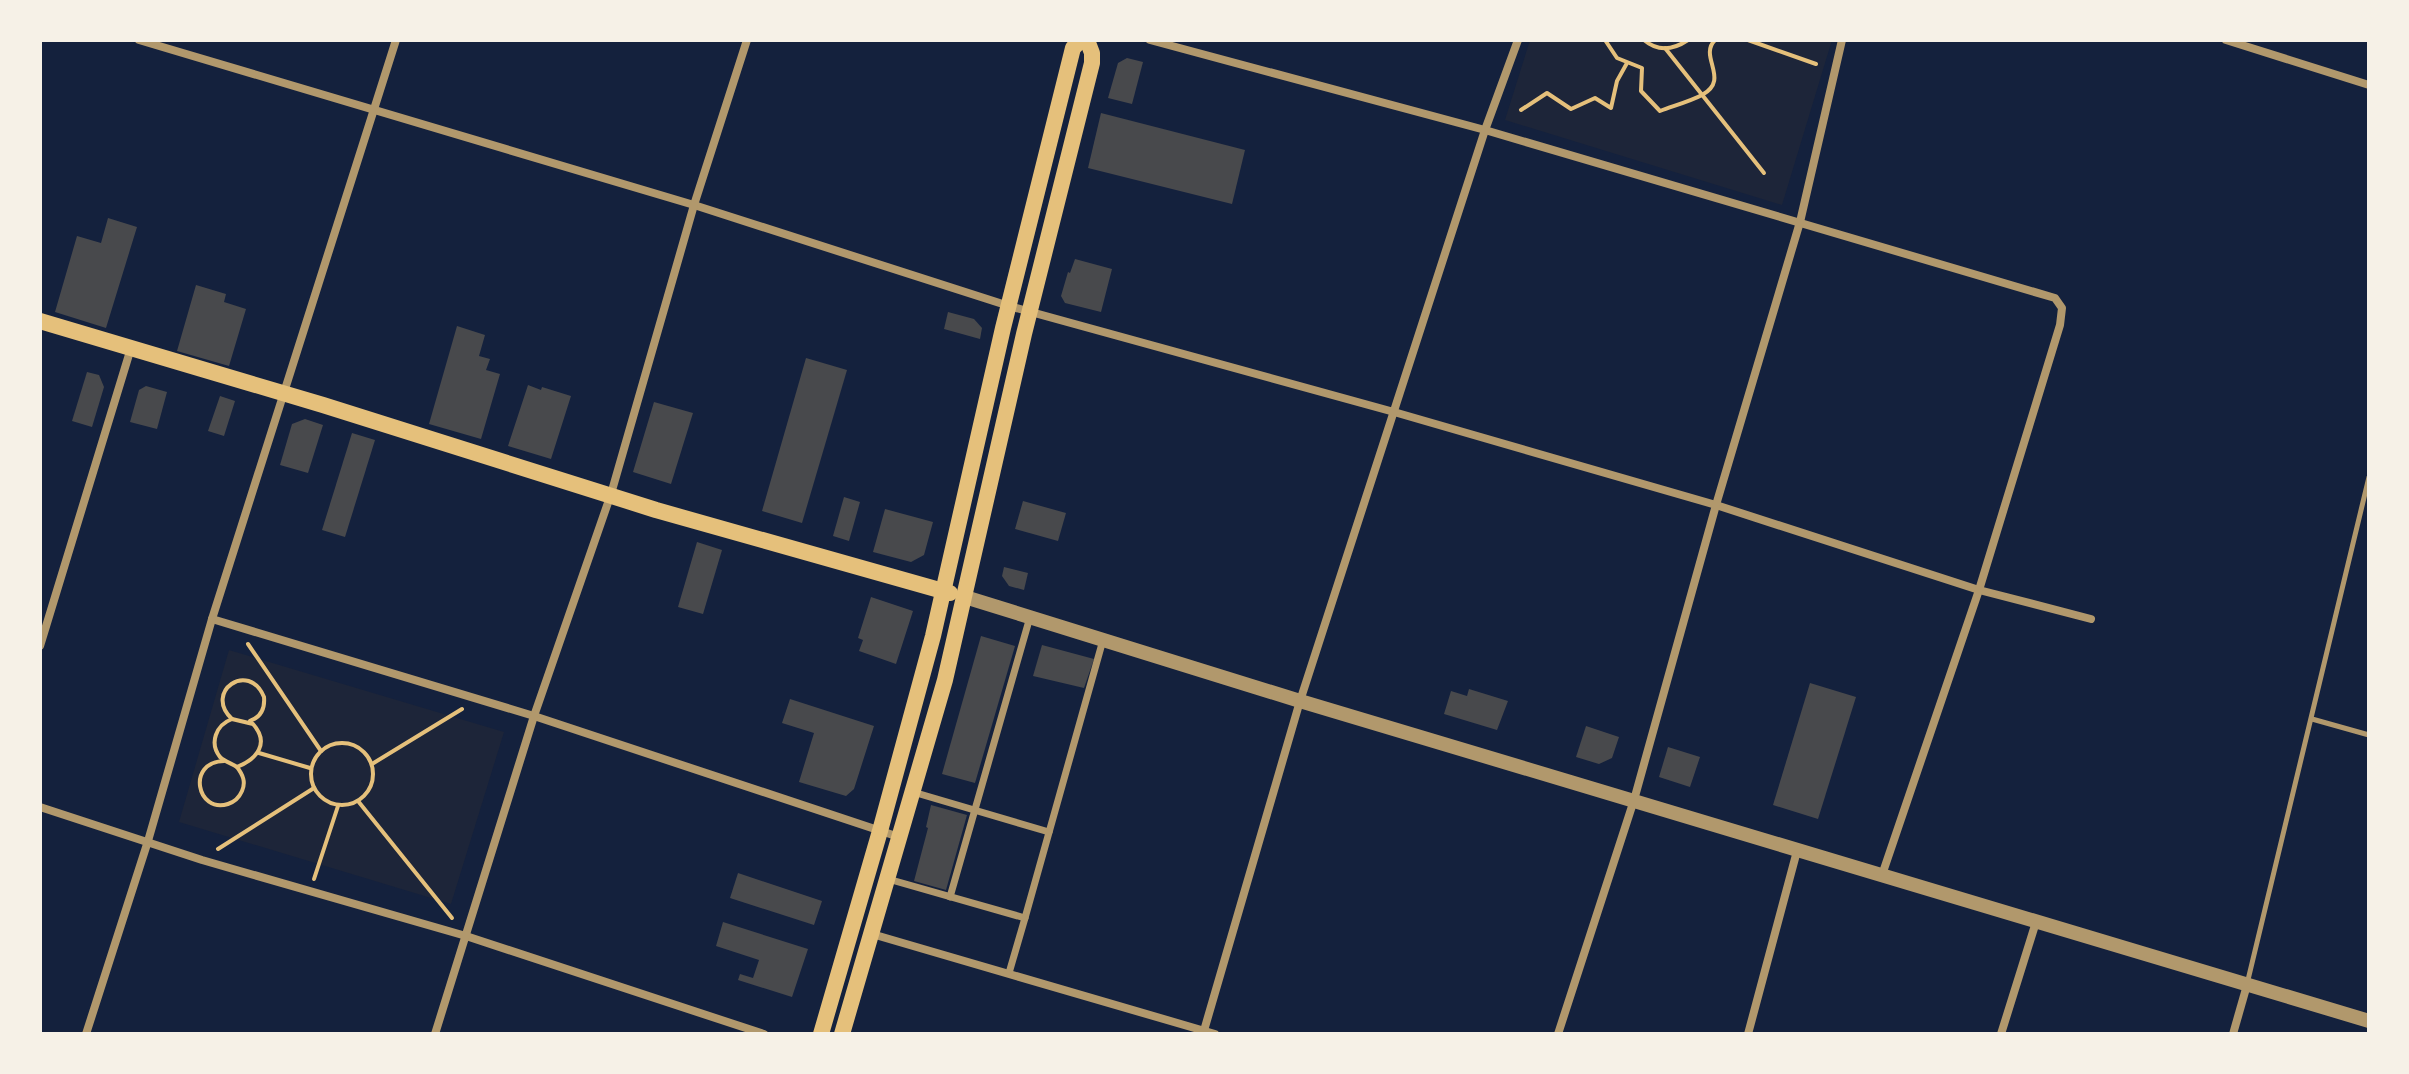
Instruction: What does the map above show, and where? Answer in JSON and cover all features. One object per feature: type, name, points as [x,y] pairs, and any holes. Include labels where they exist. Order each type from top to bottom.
[{"type":"main road","points":[[842,1034],[945,680],[965,597],[1073,48],[1081,40]]},
{"type":"main road","points":[[821,1034],[880,831],[1020,308],[1092,63],[1087,40]]},
{"type":"main road","points":[[40,321],[656,510],[965,597]]},
{"type":"street","points":[[139,40],[694,205],[1020,308],[1716,505],[1979,590],[2091,619]]},
{"type":"street","points":[[86,1034],[148,841],[212,619],[396,40]]},
{"type":"street","points":[[435,1034],[534,716],[611,494],[694,205],[747,40]]},
{"type":"street","points":[[1150,40],[1485,130],[2055,298],[2062,308],[2060,325],[1979,590],[1881,876]]},
{"type":"street","points":[[1204,1032],[1300,701],[1485,130],[1518,40]]},
{"type":"street","points":[[1558,1034],[1634,800],[1716,505],[1800,222],[1842,40]]},
{"type":"street","points":[[2226,40],[2369,85]]},
{"type":"street","points":[[40,646],[131,348]]},
{"type":"street","points":[[965,597],[1300,701],[2369,1021]]},
{"type":"street","points":[[950,897],[1030,617]]},
{"type":"street","points":[[212,619],[534,716],[899,837]]},
{"type":"street","points":[[1009,973],[1103,640]]},
{"type":"street","points":[[913,792],[1049,832]]},
{"type":"street","points":[[40,807],[202,860],[466,936],[764,1034]]},
{"type":"street","points":[[1748,1034],[1797,851]]},
{"type":"street","points":[[886,879],[1025,918]]},
{"type":"street","points":[[2001,1034],[2036,922]]},
{"type":"street","points":[[872,934],[1215,1034]]},
{"type":"street","points":[[2233,1034],[2247,985]]},
{"type":"lane","points":[[2247,985],[2369,477]]},
{"type":"lane","points":[[2312,719],[2369,735]]},
{"type":"path","points":[[1605,40],[1617,58],[1642,68],[1641,91],[1660,111],[1708,90],[1715,77],[1708,55],[1709,46],[1715,40]]},
{"type":"path","points":[[1644,40],[1650,45],[1665,48],[1680,46],[1688,40]]},
{"type":"path","points":[[1748,40],[1816,64]]},
{"type":"path","points":[[1665,48],[1764,173]]},
{"type":"path","points":[[1521,110],[1547,93],[1571,109],[1595,98],[1611,108],[1617,81],[1627,63]]},
{"type":"path","points":[[236,626],[321,751]]},
{"type":"path","points":[[245,680],[256,684],[264,697],[263,710],[254,720],[247,722],[232,719],[223,708],[223,694],[231,684],[245,680]]},
{"type":"path","points":[[372,764],[478,699]]},
{"type":"path","points":[[224,761],[210,764],[201,775],[200,789],[208,801],[222,805],[236,800],[244,780],[237,767],[224,761],[216,748],[216,733],[225,721],[232,719]]},
{"type":"path","points":[[237,767],[259,753],[261,737],[253,724],[247,722]]},
{"type":"path","points":[[339,743],[350,744],[367,755],[372,764],[371,785],[358,801],[338,806],[320,797],[314,788],[311,769],[321,751],[339,743]]},
{"type":"path","points":[[259,753],[311,769]]},
{"type":"path","points":[[202,860],[314,788]]},
{"type":"path","points":[[358,801],[466,936]]},
{"type":"path","points":[[311,890],[338,806]]},
{"type":"shaded area","points":[[1530,40],[1832,40],[1782,205],[1505,120]]},
{"type":"shaded area","points":[[229,650],[504,732],[451,904],[179,822]]},
{"type":"building","points":[[1127,58],[1143,62],[1132,104],[1108,98],[1118,63]]},
{"type":"building","points":[[1101,113],[1245,150],[1232,204],[1088,168]]},
{"type":"building","points":[[108,218],[137,227],[106,328],[55,312],[77,236],[101,243]]},
{"type":"building","points":[[1075,259],[1112,269],[1101,312],[1065,303],[1061,296]]},
{"type":"building","points":[[196,285],[226,294],[224,302],[246,309],[229,366],[177,351]]},
{"type":"building","points":[[948,312],[974,319],[982,328],[980,339],[944,329]]},
{"type":"building","points":[[457,326],[485,335],[479,356],[490,359],[486,370],[500,374],[481,439],[429,424]]},
{"type":"building","points":[[806,358],[847,370],[802,523],[762,511]]},
{"type":"building","points":[[87,372],[99,375],[104,387],[92,427],[72,421]]},
{"type":"building","points":[[528,385],[571,396],[551,459],[508,446]]},
{"type":"building","points":[[146,386],[167,392],[157,429],[130,422],[139,390]]},
{"type":"building","points":[[220,396],[235,401],[224,436],[208,431]]},
{"type":"building","points":[[654,402],[693,413],[671,484],[633,472]]},
{"type":"building","points":[[305,419],[323,425],[308,473],[280,465],[292,424]]},
{"type":"building","points":[[352,433],[375,440],[345,537],[322,530]]},
{"type":"building","points":[[844,497],[860,502],[849,541],[833,536]]},
{"type":"building","points":[[1023,501],[1066,513],[1058,541],[1015,529]]},
{"type":"building","points":[[885,509],[933,522],[924,555],[911,562],[873,552]]},
{"type":"building","points":[[697,542],[722,550],[703,614],[678,607]]},
{"type":"building","points":[[1004,567],[1028,573],[1024,590],[1009,586],[1002,576]]},
{"type":"building","points":[[871,597],[913,611],[896,664],[859,651],[863,640],[858,638]]},
{"type":"building","points":[[981,636],[1015,646],[975,783],[942,774]]},
{"type":"building","points":[[1042,645],[1094,659],[1084,688],[1033,676]]},
{"type":"building","points":[[1810,683],[1856,697],[1818,819],[1773,805]]},
{"type":"building","points":[[1469,689],[1508,701],[1497,730],[1444,714],[1451,691],[1467,696]]},
{"type":"building","points":[[790,699],[874,726],[854,789],[846,796],[799,782],[814,733],[782,723]]},
{"type":"building","points":[[1586,726],[1619,737],[1612,758],[1599,764],[1576,757]]},
{"type":"building","points":[[1668,747],[1700,757],[1690,787],[1659,777]]},
{"type":"building","points":[[931,805],[967,815],[946,890],[914,881]]},
{"type":"building","points":[[738,873],[822,901],[814,925],[730,898]]},
{"type":"building","points":[[723,922],[808,949],[792,997],[738,980],[740,974],[753,978],[759,960],[716,946]]}]
